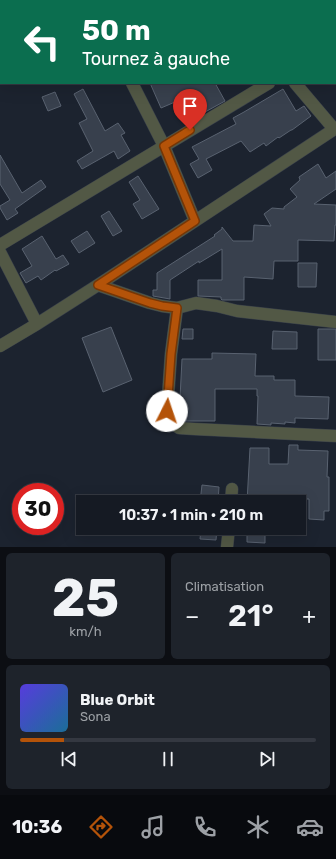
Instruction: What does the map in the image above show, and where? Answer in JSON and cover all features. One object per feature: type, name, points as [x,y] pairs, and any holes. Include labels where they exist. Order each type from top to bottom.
[{"type":"street","points":[[133,84],[164,146],[195,221]]},
{"type":"street","points":[[0,245],[267,84]]},
{"type":"street","points":[[0,346],[38,324],[98,285],[335,128],[295,84]]},
{"type":"street","points":[[0,252],[38,324]]},
{"type":"street","points":[[98,285],[162,306],[177,308],[196,303],[217,306],[237,312],[336,322]]},
{"type":"street","points":[[177,308],[171,354],[167,411],[171,421],[179,428],[336,436]]},
{"type":"street","points":[[232,489],[232,495]]},
{"type":"street","points":[[227,547],[228,535]]},
{"type":"building","points":[[150,84],[216,84],[225,101],[189,122],[175,102],[161,108]]},
{"type":"building","points":[[83,89],[105,131],[118,123],[125,133],[121,135],[130,151],[118,159],[114,151],[82,169],[77,161],[93,151],[79,123],[87,119],[74,94]]},
{"type":"building","points":[[283,89],[296,111],[304,106],[311,116],[266,146],[264,143],[250,152],[241,141],[206,159],[212,170],[198,178],[190,164],[199,159],[192,147],[236,124],[233,118]]},
{"type":"building","points":[[55,92],[61,106],[48,111],[42,97]]},
{"type":"building","points":[[0,155],[22,193],[41,180],[46,187],[15,209],[18,213],[7,220],[0,208],[0,206],[10,200],[0,184]]},
{"type":"building","points":[[318,164],[326,178],[336,171],[336,189],[314,204],[336,205],[334,241],[298,240],[298,261],[274,261],[273,279],[244,277],[244,300],[222,300],[221,297],[198,296],[198,280],[222,280],[222,249],[199,263],[199,261],[170,280],[170,299],[153,296],[153,290],[157,290],[157,273],[215,236],[214,235],[222,229],[222,227],[233,241],[253,241],[254,225],[271,226],[264,214],[272,208],[284,209],[284,207],[297,197],[290,189],[300,180],[299,177]]},
{"type":"building","points":[[138,176],[159,209],[142,219],[133,204],[140,200],[129,182]]},
{"type":"building","points":[[109,211],[122,231],[113,236],[101,216]]},
{"type":"building","points":[[87,231],[95,243],[79,253],[71,241]]},
{"type":"building","points":[[42,236],[56,259],[63,255],[69,264],[56,271],[55,270],[41,280],[38,276],[26,283],[20,273],[32,266],[22,249]]},
{"type":"building","points":[[298,263],[317,263],[316,287],[298,287]]},
{"type":"building","points":[[111,327],[132,380],[103,392],[82,338]]},
{"type":"building","points":[[183,329],[193,329],[193,339],[182,339]]},
{"type":"building","points":[[318,329],[336,329],[336,360],[318,360]]},
{"type":"building","points":[[273,331],[297,332],[297,349],[272,349]]},
{"type":"building","points":[[212,353],[256,354],[255,376],[274,376],[274,380],[295,380],[295,396],[329,397],[328,419],[295,418],[295,423],[271,423],[271,425],[257,424],[257,389],[215,389],[215,421],[182,421],[179,418],[182,359],[212,359]]},
{"type":"building","points":[[289,445],[298,445],[298,450],[328,451],[327,477],[329,477],[329,511],[324,511],[324,520],[309,519],[309,499],[306,499],[306,495],[247,495],[250,448],[269,448],[269,464],[288,464]]},
{"type":"building","points":[[202,485],[219,487],[218,495],[201,495]]},
{"type":"building","points":[[200,535],[216,535],[216,540],[200,539]]},
{"type":"building","points":[[247,535],[265,535],[265,543],[247,542]]},
{"type":"route","points":[[167,411],[171,354],[177,308],[150,303],[98,285],[195,221],[164,146],[190,130]]}]
